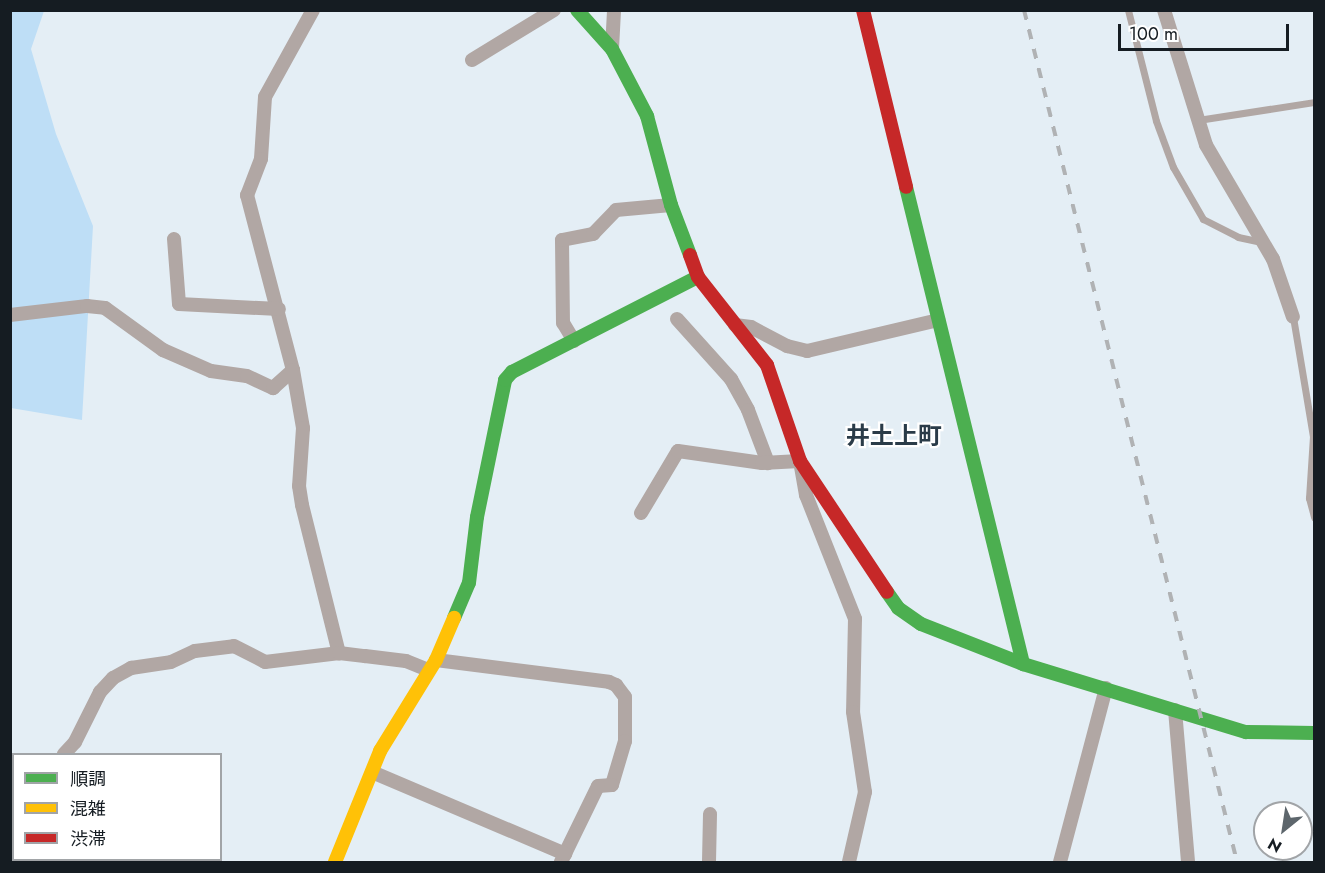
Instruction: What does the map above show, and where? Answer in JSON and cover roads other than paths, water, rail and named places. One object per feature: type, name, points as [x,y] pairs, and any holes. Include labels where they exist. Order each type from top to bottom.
[{"type":"street","points":[[472,60],[554,10]]},
{"type":"street","points":[[578,10],[612,49],[647,116],[671,204],[698,277],[767,365],[800,461],[806,495],[855,619],[853,712],[865,792],[849,862]]},
{"type":"street","points":[[612,49],[614,10]]},
{"type":"street","points":[[862,10],[1023,664]]},
{"type":"street","points":[[1164,10],[1206,145],[1263,243],[1293,317]]},
{"type":"street","points":[[311,12],[265,97],[262,152],[247,195],[279,309],[293,370],[303,428],[299,486],[302,505],[339,654]]},
{"type":"street","points":[[574,341],[563,323],[562,240],[593,234],[616,210],[671,204]]},
{"type":"street","points":[[174,239],[179,304],[279,309]]},
{"type":"street","points":[[335,862],[380,751],[432,665],[469,583],[477,518],[505,380],[512,372],[698,277]]},
{"type":"street","points":[[10,315],[87,306],[105,308],[163,350],[210,371],[247,376],[273,388],[293,370]]},
{"type":"street","points":[[677,319],[731,379],[748,410],[768,463]]},
{"type":"street","points":[[735,325],[751,327],[787,346],[807,351],[938,320]]},
{"type":"street","points":[[642,513],[678,451],[768,463],[800,461]]},
{"type":"street","points":[[800,461],[898,608],[921,624],[1023,664],[1246,732],[1314,733]]},
{"type":"street","points":[[65,753],[73,746],[104,687],[132,668],[171,662],[221,646],[234,646],[265,662],[339,654],[609,682],[616,685],[625,697],[625,741],[612,785],[598,786],[563,858],[372,772]]},
{"type":"street","points":[[1060,862],[1106,688]]},
{"type":"street","points":[[1175,710],[1188,862]]},
{"type":"street","points":[[709,862],[707,819],[711,814]]},
{"type":"lane","points":[[1128,10],[1156,121],[1173,167],[1203,219],[1238,237],[1263,243]]},
{"type":"lane","points":[[1198,120],[1314,102]]},
{"type":"lane","points":[[1293,317],[1313,436],[1309,498],[1314,517]]},
{"type":"railway","points":[[1024,10],[1237,862]]},
{"type":"district","name":"井土上町","points":[[894,436]]}]
